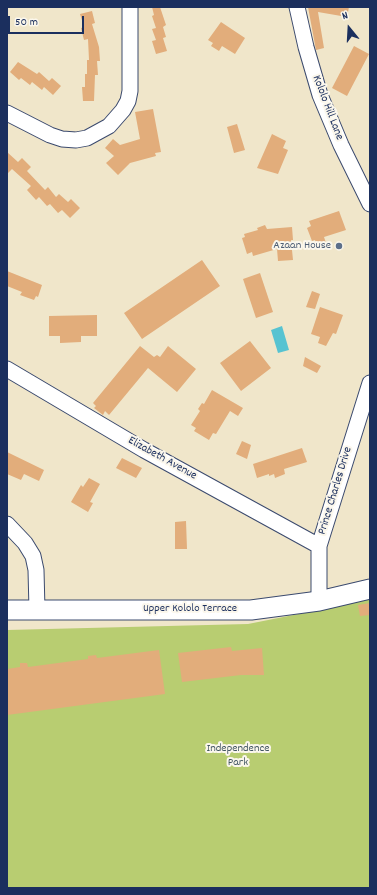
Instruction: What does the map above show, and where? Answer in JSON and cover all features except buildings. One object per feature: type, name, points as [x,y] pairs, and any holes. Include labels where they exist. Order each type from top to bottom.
[{"type":"main road","name":"Upper Kololo Terrace","points":[[7,610],[251,610],[319,601],[370,589]]},
{"type":"street","points":[[7,113],[50,135],[62,139],[76,140],[87,138],[109,126],[123,110],[128,101],[130,91],[130,7]]},
{"type":"street","name":"Kololo Hill Lane","points":[[297,7],[306,47],[320,95],[341,145],[370,204]]},
{"type":"street","name":"Elizabeth Avenue","points":[[7,369],[144,450],[319,546]]},
{"type":"street","name":"Prince Charles Drive","points":[[319,601],[319,546],[370,383]]},
{"type":"street","points":[[7,524],[25,543],[33,556],[36,570],[37,610]]},
{"type":"green space","name":"Independence Park","points":[[370,598],[370,888],[7,888],[7,630],[248,624],[334,607]]},
{"type":"water","points":[[282,326],[289,350],[278,353],[271,330]]},
{"type":"place","name":"Azaan House","points":[[339,246]]}]
